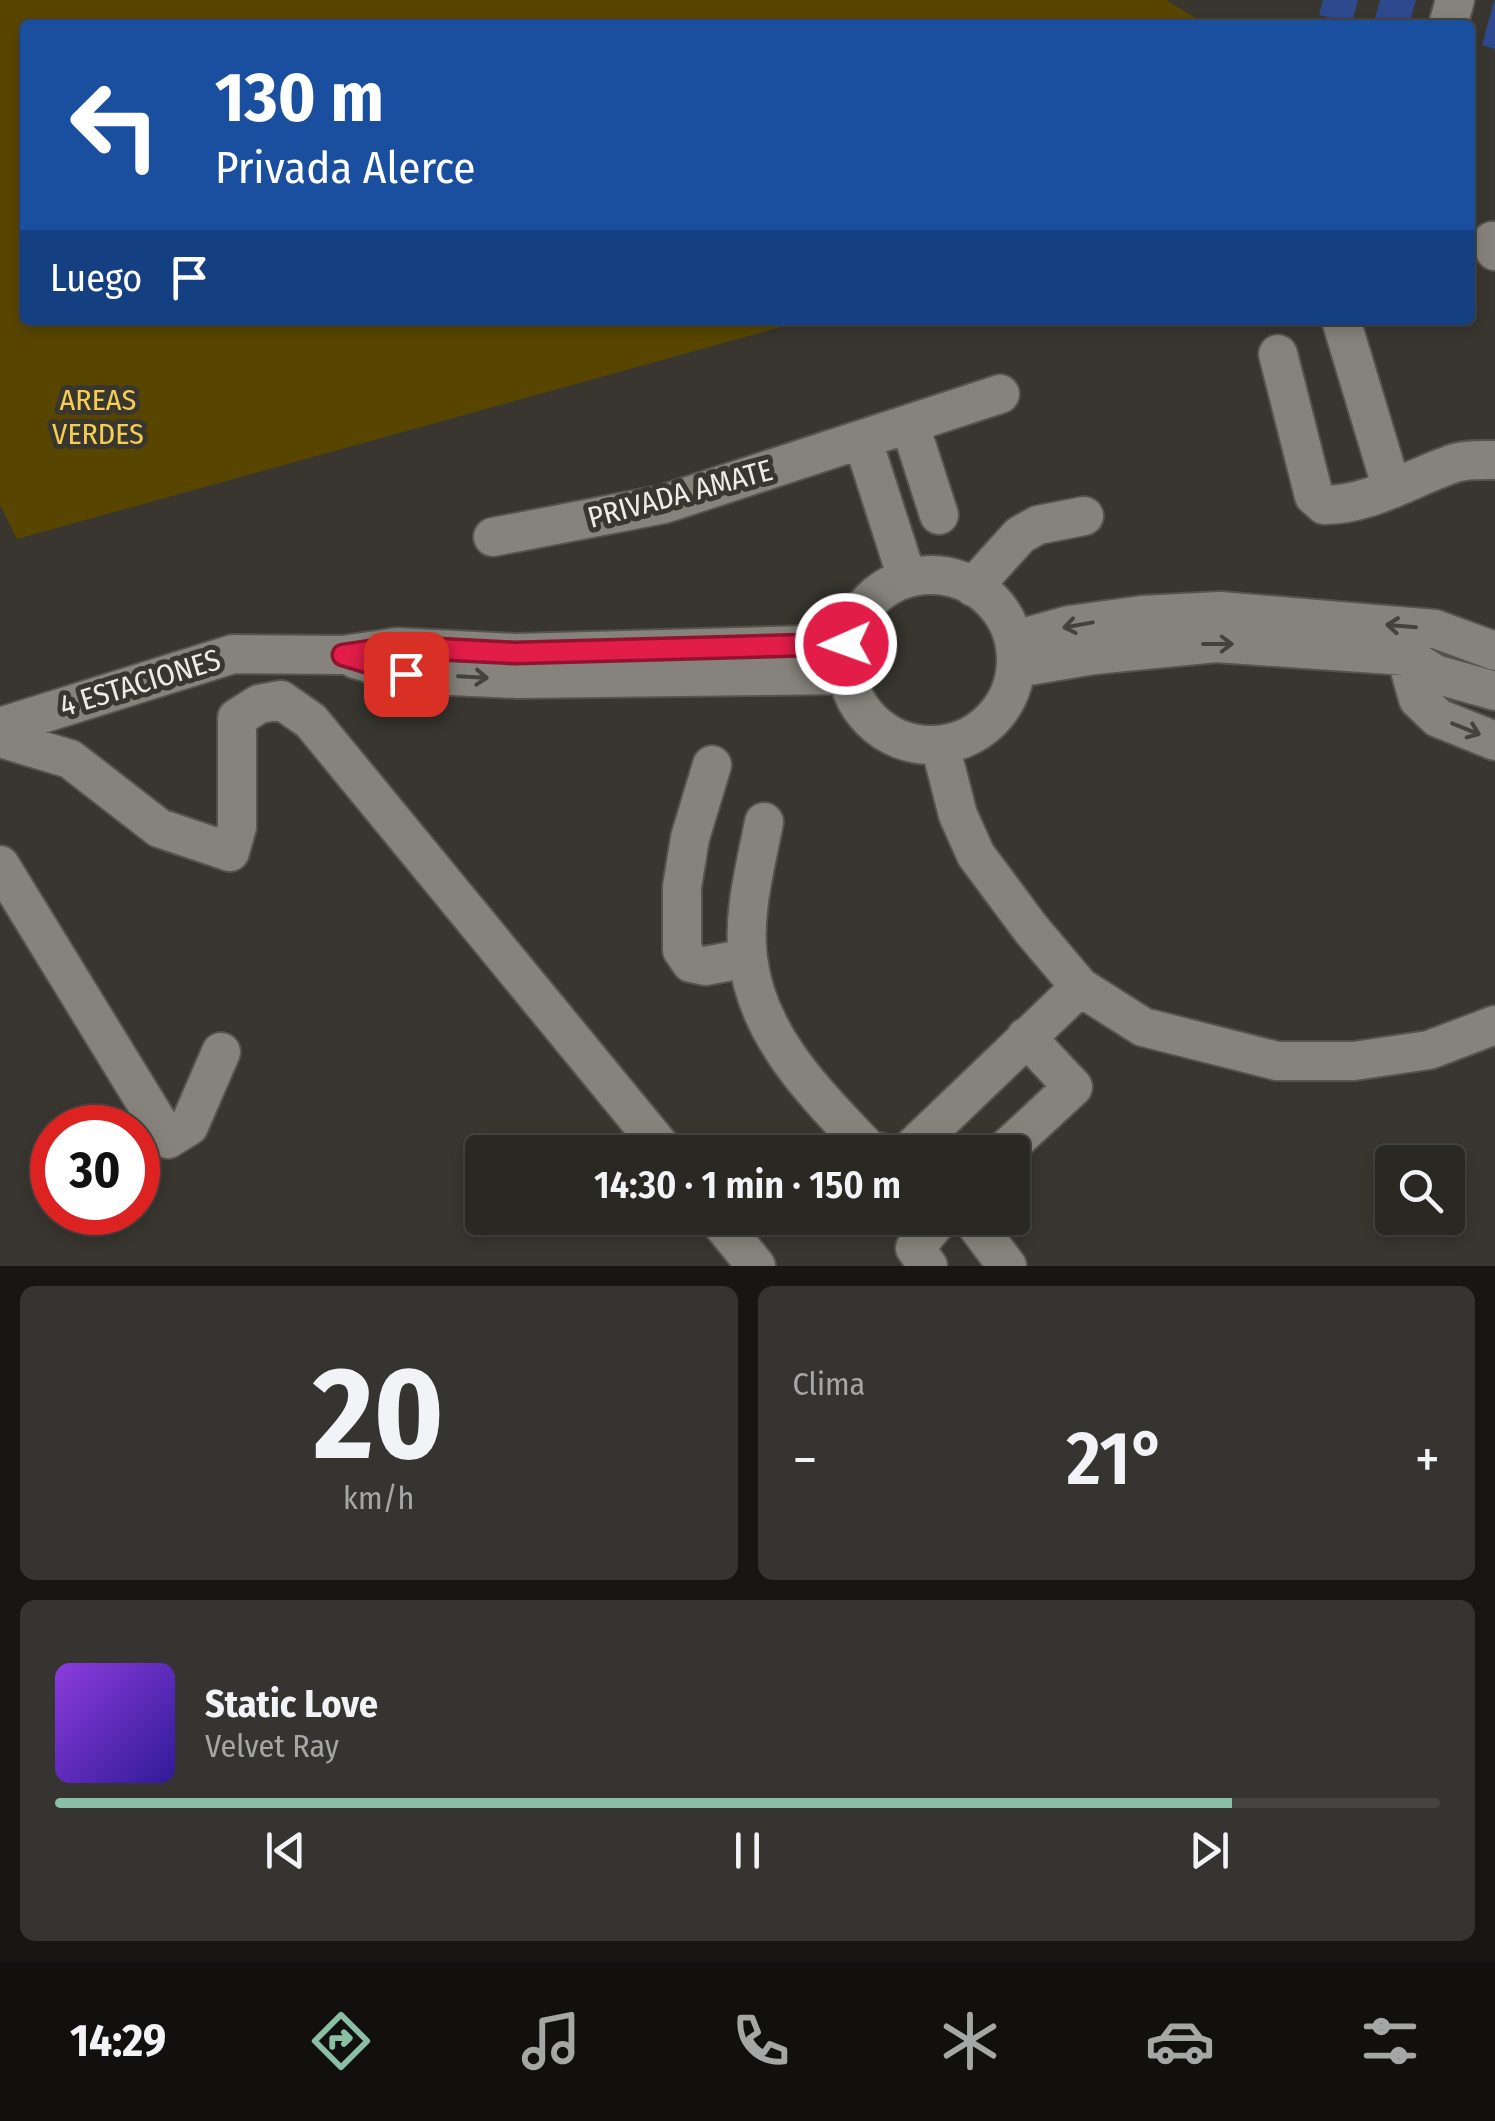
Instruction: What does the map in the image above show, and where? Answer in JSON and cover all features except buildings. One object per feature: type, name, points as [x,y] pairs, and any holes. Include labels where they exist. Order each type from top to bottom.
[{"type":"street","points":[[1343,325],[1392,489]]},
{"type":"street","points":[[1278,354],[1314,496],[1324,505],[1340,505],[1392,489],[1459,461],[1495,460]]},
{"type":"street","name":"PRIVADA AMATE","points":[[494,537],[664,504],[1000,394]]},
{"type":"street","points":[[910,425],[940,514]]},
{"type":"street","points":[[863,441],[907,578]]},
{"type":"street","points":[[973,587],[1020,535],[1038,525],[1084,516]]},
{"type":"street","points":[[934,574],[962,580],[973,587],[986,594],[1004,614],[1016,654],[1010,694],[996,716],[975,734],[922,746],[895,739],[872,723],[855,701],[846,659],[858,614],[879,592],[907,578],[934,574]]},
{"type":"street","points":[[1016,654],[1069,625],[1220,611],[1434,629],[1495,650]]},
{"type":"street","points":[[1016,654],[1094,655],[1216,643],[1406,656],[1436,674],[1495,690]]},
{"type":"street","points":[[233,654],[259,704]]},
{"type":"street","name":"4 ESTACIONES","points":[[0,727],[233,654],[343,655],[406,674],[518,679],[846,659]]},
{"type":"street","points":[[1406,656],[1418,699],[1438,718],[1495,741]]},
{"type":"street","points":[[0,738],[70,758],[159,828],[230,852],[237,826],[238,718],[259,704],[281,700],[311,722],[651,1135]]},
{"type":"street","points":[[940,744],[958,816],[976,855],[1080,987],[1143,1027],[1277,1061],[1354,1061],[1429,1050],[1495,1026]]},
{"type":"street","points":[[712,766],[684,871],[682,950],[691,963],[705,966],[748,958]]},
{"type":"street","points":[[764,822],[750,894],[748,958],[767,1024],[805,1082],[855,1135]]},
{"type":"street","points":[[0,866],[168,1139],[188,1126],[220,1052]]},
{"type":"street","points":[[925,1135],[1080,987]]},
{"type":"street","points":[[1021,1135],[1073,1086],[1026,1037]]},
{"type":"street","points":[[731,1235],[756,1266]]},
{"type":"street","points":[[926,1235],[915,1248],[928,1266]]},
{"type":"street","points":[[984,1235],[1006,1266]]},
{"type":"green space","name":"AREAS VERDES","points":[[0,0],[1166,0],[1199,20],[20,20],[20,325],[788,325],[17,539],[0,505]]},
{"type":"route","points":[[406,674],[343,655],[398,647],[515,653],[846,644]]}]
